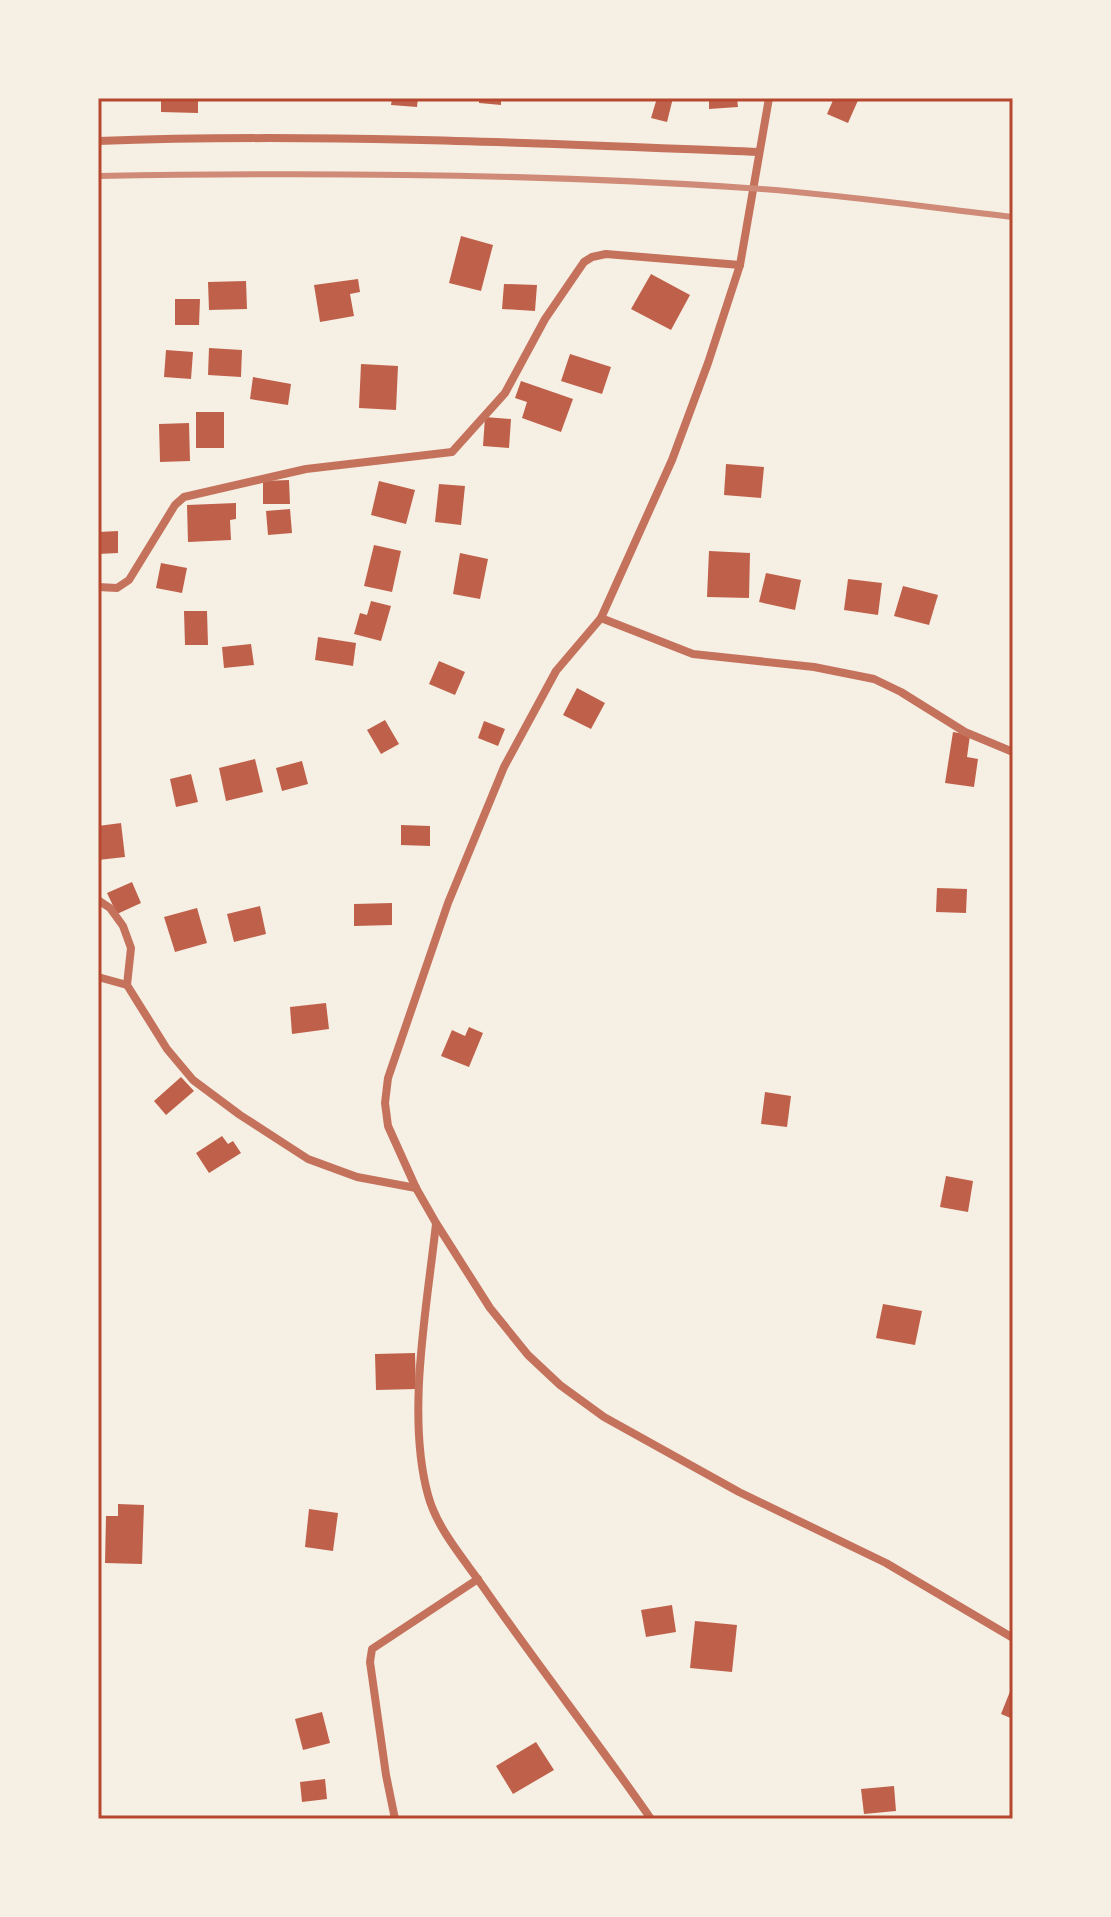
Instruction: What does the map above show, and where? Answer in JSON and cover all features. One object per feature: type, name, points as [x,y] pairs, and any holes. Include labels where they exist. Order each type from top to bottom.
[{"type":"street","points":[[769,98],[740,265],[708,363],[672,460],[601,618],[556,671],[504,767],[448,903],[388,1078],[385,1103],[388,1126],[416,1188],[490,1308],[528,1355],[560,1385],[604,1417],[739,1492],[886,1563],[1013,1638]]},
{"type":"street","points":[[98,141],[207,137],[487,141],[758,152]]},
{"type":"street","points":[[98,587],[117,588],[129,580],[175,505],[184,497],[306,469],[452,452],[505,393],[545,319],[584,262],[592,257],[606,254],[740,265]]},
{"type":"street","points":[[601,618],[693,654],[814,667],[874,679],[965,732],[1013,752]]},
{"type":"street","points":[[98,900],[110,908],[123,926],[131,948],[127,985],[167,1049],[193,1080],[308,1159],[357,1177],[416,1188]]},
{"type":"street","points":[[98,977],[127,985]]},
{"type":"street","points":[[436,1223],[420,1366],[419,1406],[428,1495],[437,1519],[478,1579],[651,1819]]},
{"type":"street","points":[[395,1819],[370,1662],[372,1649],[478,1579]]},
{"type":"building","points":[[161,98],[198,98],[198,113],[161,112]]},
{"type":"building","points":[[392,98],[418,98],[417,107],[391,105]]},
{"type":"building","points":[[479,98],[501,98],[501,105],[479,103]]},
{"type":"building","points":[[657,98],[673,98],[667,122],[651,118]]},
{"type":"building","points":[[709,98],[737,98],[738,107],[709,109]]},
{"type":"building","points":[[834,98],[859,98],[848,123],[827,114]]},
{"type":"building","points":[[461,236],[493,245],[481,291],[449,283]]},
{"type":"building","points":[[651,274],[690,295],[671,330],[631,309]]},
{"type":"building","points":[[358,279],[360,292],[350,294],[354,316],[320,322],[314,285]]},
{"type":"building","points":[[246,281],[247,309],[209,310],[208,282]]},
{"type":"building","points":[[504,284],[537,285],[535,311],[502,309]]},
{"type":"building","points":[[175,299],[200,299],[199,325],[175,325]]},
{"type":"building","points":[[209,348],[242,350],[241,377],[208,375]]},
{"type":"building","points":[[166,350],[193,352],[191,379],[164,377]]},
{"type":"building","points":[[570,354],[611,367],[602,394],[561,381]]},
{"type":"building","points":[[361,364],[398,366],[396,410],[359,408]]},
{"type":"building","points":[[253,377],[291,384],[288,405],[250,399]]},
{"type":"building","points":[[521,381],[573,399],[561,432],[522,418],[527,402],[515,398]]},
{"type":"building","points":[[196,412],[224,412],[224,448],[196,448]]},
{"type":"building","points":[[485,417],[511,419],[509,448],[483,446]]},
{"type":"building","points":[[189,423],[190,461],[160,462],[159,424]]},
{"type":"building","points":[[726,464],[764,467],[761,498],[724,495]]},
{"type":"building","points":[[289,480],[290,504],[263,504],[263,481]]},
{"type":"building","points":[[379,481],[415,490],[406,524],[371,515]]},
{"type":"building","points":[[439,484],[465,486],[461,525],[435,522]]},
{"type":"building","points":[[236,503],[236,519],[230,520],[231,540],[188,542],[187,505]]},
{"type":"building","points":[[290,509],[292,533],[268,535],[266,511]]},
{"type":"building","points":[[118,531],[118,553],[98,554],[98,532]]},
{"type":"building","points":[[374,545],[401,551],[392,592],[364,586]]},
{"type":"building","points":[[709,551],[750,553],[749,598],[707,597]]},
{"type":"building","points":[[460,553],[488,559],[480,599],[453,594]]},
{"type":"building","points":[[161,563],[187,568],[182,593],[156,588]]},
{"type":"building","points":[[766,573],[801,580],[795,610],[759,602]]},
{"type":"building","points":[[848,579],[882,583],[878,615],[844,610]]},
{"type":"building","points":[[903,586],[938,595],[929,625],[894,616]]},
{"type":"building","points":[[371,601],[391,606],[381,641],[354,634],[360,613],[367,615]]},
{"type":"building","points":[[184,611],[207,611],[208,645],[185,645]]},
{"type":"building","points":[[318,637],[356,643],[353,666],[315,660]]},
{"type":"building","points":[[251,644],[254,665],[224,668],[222,647]]},
{"type":"building","points":[[439,661],[465,672],[455,695],[429,684]]},
{"type":"building","points":[[577,688],[605,703],[591,729],[563,715]]},
{"type":"building","points":[[385,720],[399,744],[381,754],[367,730]]},
{"type":"building","points":[[484,721],[505,729],[498,746],[478,738]]},
{"type":"building","points":[[953,732],[970,735],[967,757],[978,759],[974,787],[945,783]]},
{"type":"building","points":[[255,759],[263,792],[226,801],[219,768]]},
{"type":"building","points":[[302,761],[308,784],[282,791],[276,768]]},
{"type":"building","points":[[191,774],[198,802],[176,807],[170,779]]},
{"type":"building","points":[[121,823],[125,857],[98,860],[98,826]]},
{"type":"building","points":[[401,825],[430,826],[430,846],[401,845]]},
{"type":"building","points":[[132,882],[141,903],[117,914],[107,893]]},
{"type":"building","points":[[937,888],[967,889],[966,913],[936,912]]},
{"type":"building","points":[[392,903],[392,925],[354,926],[354,904]]},
{"type":"building","points":[[260,906],[266,934],[234,942],[227,914]]},
{"type":"building","points":[[197,908],[207,943],[175,952],[164,917]]},
{"type":"building","points":[[326,1003],[329,1029],[292,1034],[290,1007]]},
{"type":"building","points":[[469,1027],[483,1033],[469,1067],[441,1056],[452,1030],[465,1036]]},
{"type":"building","points":[[181,1077],[194,1091],[166,1115],[154,1101]]},
{"type":"building","points":[[765,1092],[791,1096],[787,1127],[761,1124]]},
{"type":"building","points":[[222,1136],[228,1144],[233,1141],[241,1153],[209,1173],[196,1153]]},
{"type":"building","points":[[946,1176],[973,1181],[968,1212],[940,1207]]},
{"type":"building","points":[[883,1304],[922,1311],[915,1345],[876,1338]]},
{"type":"building","points":[[415,1353],[416,1389],[376,1390],[375,1354]]},
{"type":"building","points":[[118,1504],[144,1505],[142,1564],[105,1563],[106,1516],[118,1516]]},
{"type":"building","points":[[309,1509],[338,1513],[333,1551],[305,1547]]},
{"type":"building","points":[[672,1605],[676,1632],[646,1637],[641,1610]]},
{"type":"building","points":[[695,1621],[737,1625],[732,1672],[690,1668]]},
{"type":"building","points":[[1013,1684],[1013,1719],[1001,1714]]},
{"type":"building","points":[[322,1712],[330,1743],[303,1750],[295,1719]]},
{"type":"building","points":[[536,1742],[554,1770],[513,1794],[496,1766]]},
{"type":"building","points":[[325,1779],[327,1799],[302,1802],[300,1782]]},
{"type":"building","points":[[894,1786],[896,1811],[864,1814],[861,1789]]},
{"type":"railway","points":[[98,176],[342,174],[585,179],[780,191],[1013,217]]}]
